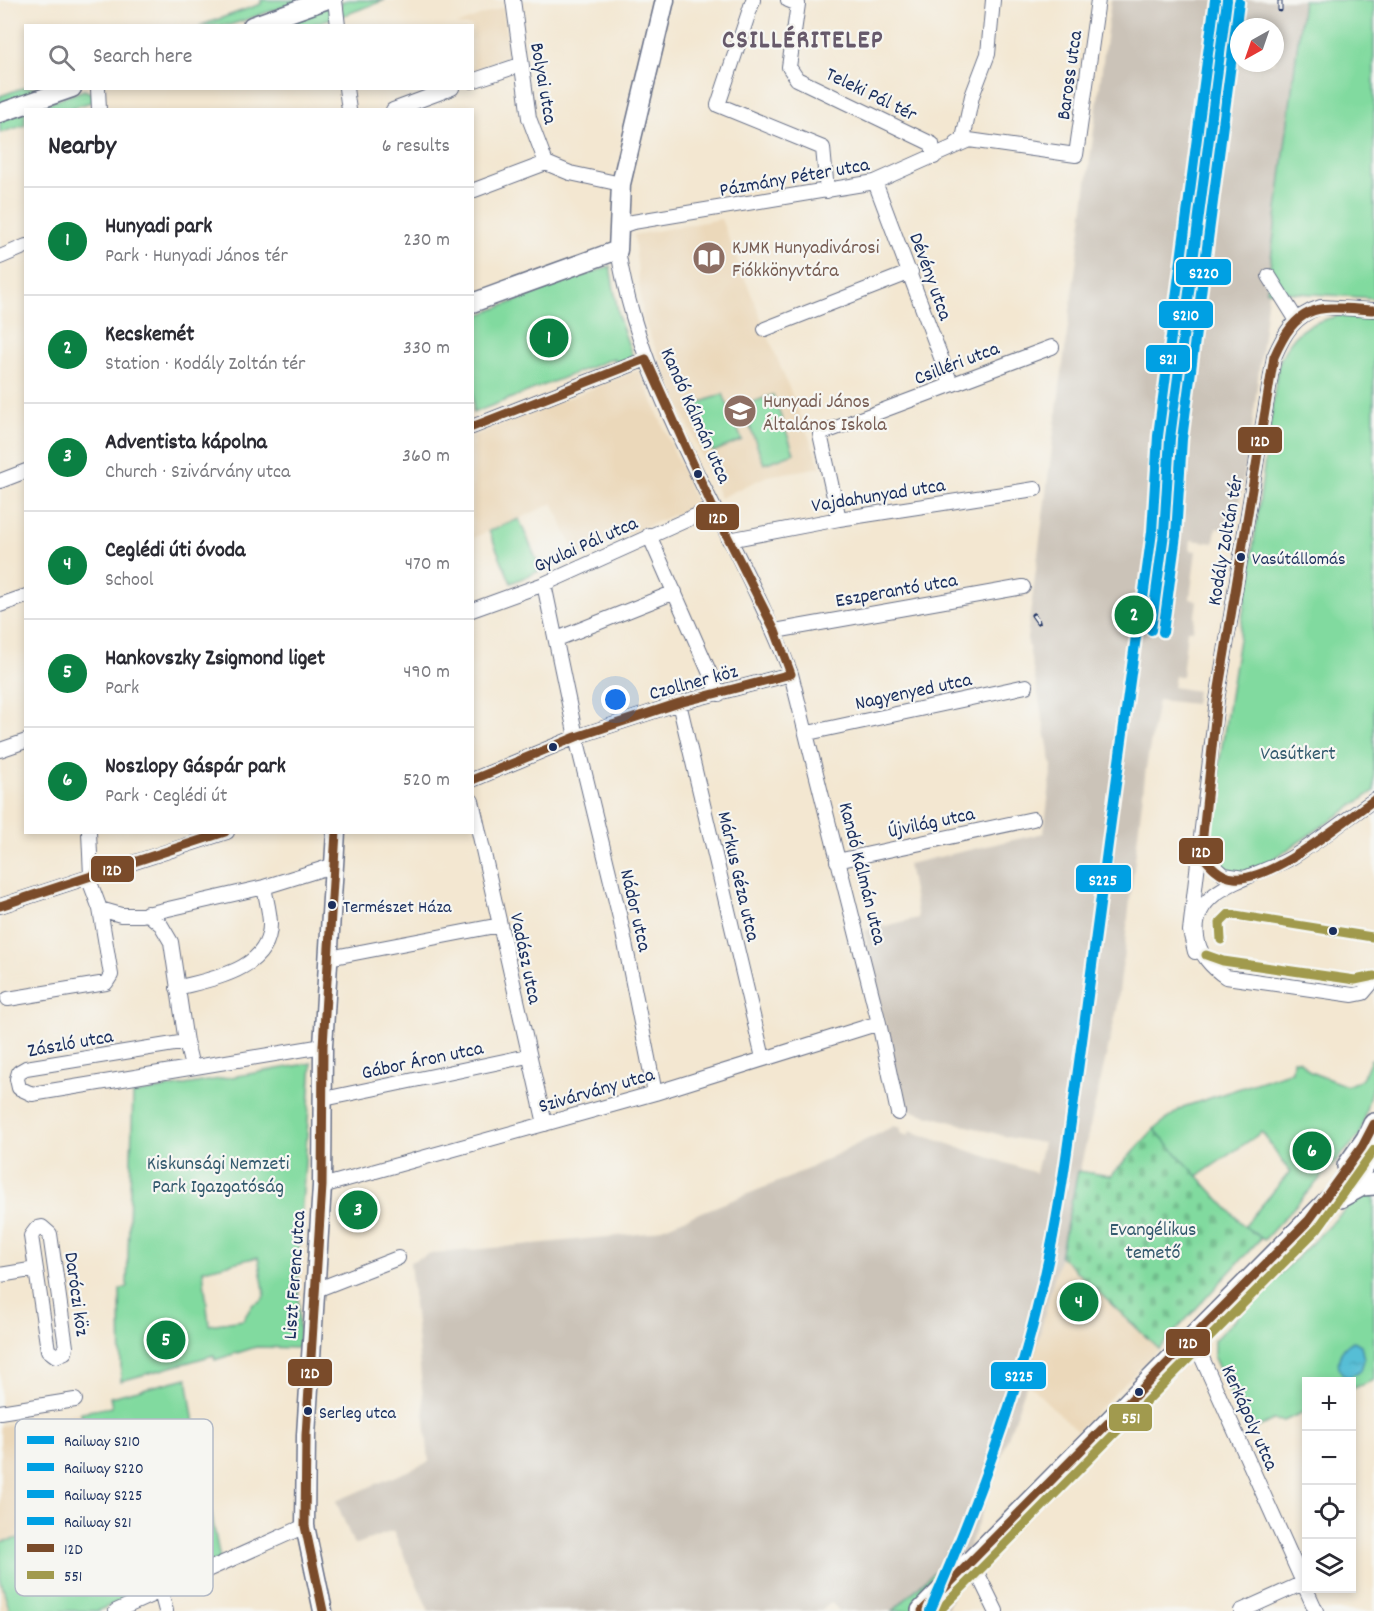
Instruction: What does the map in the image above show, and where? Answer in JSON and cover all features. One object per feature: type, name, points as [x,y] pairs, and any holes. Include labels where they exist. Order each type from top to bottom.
[{"type":"main road","points":[[1309,1220],[1362,1147],[1374,1124]]},
{"type":"main road","points":[[922,1611],[1374,1155]]},
{"type":"main road","points":[[1309,1220],[1343,1195],[1362,1185],[1374,1184]]},
{"type":"street","points":[[258,24],[325,0]]},
{"type":"street","points":[[335,0],[338,24]]},
{"type":"street","name":"Bolyai utca","points":[[513,0],[529,118],[546,163]]},
{"type":"street","name":"Kandó Kálmán utca","points":[[665,0],[621,184],[618,250],[631,314],[646,359],[713,508],[775,631],[791,674],[808,733],[837,861],[879,1023],[898,1113]]},
{"type":"street","points":[[753,0],[718,105],[823,148],[827,191]]},
{"type":"street","points":[[956,144],[963,139],[972,96],[988,54],[993,0]]},
{"type":"street","name":"Baross utca","points":[[1076,155],[1098,0]]},
{"type":"street","name":"Teleki Pál tér","points":[[793,2],[789,66],[798,79],[932,144],[934,157]]},
{"type":"street","points":[[474,80],[520,65]]},
{"type":"street","points":[[0,113],[66,90]]},
{"type":"street","points":[[98,90],[99,108]]},
{"type":"street","points":[[346,90],[349,108]]},
{"type":"street","points":[[398,108],[447,90]]},
{"type":"street","name":"Pázmány Péter utca","points":[[619,227],[633,222],[875,182],[934,157],[956,144],[977,140],[1076,155]]},
{"type":"street","points":[[474,190],[546,163],[570,173],[621,184]]},
{"type":"street","name":"Dévény utca","points":[[875,182],[911,272],[951,384]]},
{"type":"street","points":[[0,257],[24,247]]},
{"type":"street","points":[[474,302],[618,250]]},
{"type":"street","points":[[765,329],[911,272]]},
{"type":"street","points":[[1269,276],[1296,320],[1321,307],[1374,310]]},
{"type":"street","name":"Kodály Zoltán tér","points":[[1195,952],[1190,931],[1201,854],[1217,700],[1274,357],[1288,328],[1296,320]]},
{"type":"street","name":"Csilléri utca","points":[[839,519],[820,434],[1052,346]]},
{"type":"street","points":[[474,426],[646,359]]},
{"type":"street","points":[[0,481],[24,472]]},
{"type":"street","name":"Vajdahunyad utca","points":[[729,540],[839,519],[1035,489]]},
{"type":"street","name":"Gyulai Pál utca","points":[[474,609],[544,584],[713,508]]},
{"type":"street","points":[[649,535],[719,694]]},
{"type":"street","name":"Nádor utca","points":[[544,584],[576,737],[620,918],[655,1093]]},
{"type":"street","name":"Eszperantó utca","points":[[775,631],[1023,587]]},
{"type":"street","points":[[557,639],[675,592]]},
{"type":"street","points":[[0,605],[24,597]]},
{"type":"street","name":"Czollner köz","points":[[474,779],[576,737],[680,703],[791,674]]},
{"type":"street","name":"Nagyenyed utca","points":[[808,733],[1026,686]]},
{"type":"street","name":"Márkus Géza utca","points":[[680,703],[763,1058]]},
{"type":"street","points":[[0,750],[24,742]]},
{"type":"street","points":[[1198,917],[1213,894],[1291,858],[1374,800]]},
{"type":"street","name":"Vadász utca","points":[[474,810],[545,1124]]},
{"type":"street","name":"Újvilág utca","points":[[837,861],[1033,819]]},
{"type":"street","points":[[8,999],[106,983],[111,975],[100,909],[89,876],[89,834]]},
{"type":"street","name":"Liszt Ferenc utca","points":[[323,1611],[305,1526],[307,1424],[322,1186],[323,1046],[336,834]]},
{"type":"street","points":[[0,906],[205,836]]},
{"type":"street","points":[[1201,854],[1224,875],[1243,880]]},
{"type":"street","points":[[100,909],[121,915],[147,913],[264,887],[335,865]]},
{"type":"street","points":[[177,988],[227,974],[244,966],[258,955],[269,932],[264,887]]},
{"type":"street","name":"Kodály Zoltán tér","points":[[1196,895],[1197,938],[1203,953],[1218,972],[1226,976],[1353,995],[1363,993],[1374,980]]},
{"type":"street","points":[[147,913],[161,925],[171,942],[192,1067]]},
{"type":"street","name":"Kodály Zoltán tér","points":[[1195,952],[1198,917]]},
{"type":"street","points":[[329,958],[500,925]]},
{"type":"street","points":[[1195,952],[1206,969],[1223,981],[1233,985],[1298,995]]},
{"type":"street","name":"Szivárvány utca","points":[[322,1186],[655,1093],[879,1023]]},
{"type":"street","name":"Zászló utca","points":[[185,1035],[26,1068],[20,1072],[17,1079],[19,1089],[32,1094],[323,1046]]},
{"type":"street","name":"Gábor Áron utca","points":[[324,1099],[528,1056]]},
{"type":"street","name":"Daróczi köz","points":[[42,1227],[50,1234],[66,1347],[61,1355],[51,1355],[48,1350],[36,1269],[31,1236],[37,1228],[42,1227]]},
{"type":"street","points":[[316,1290],[398,1258]]},
{"type":"street","points":[[0,1275],[36,1269]]},
{"type":"street","name":"Kerkápoly utca","points":[[1193,1338],[1302,1581]]},
{"type":"street","points":[[0,1412],[75,1400]]},
{"type":"street","points":[[213,1568],[305,1526]]},
{"type":"street","points":[[972,1562],[996,1611]]},
{"type":"street","points":[[1241,1611],[1302,1583]]},
{"type":"street","name":"Kerkápoly utca","points":[[1308,1593],[1316,1611]]},
{"type":"street","points":[[116,1611],[152,1596]]},
{"type":"street","points":[[162,1596],[166,1611]]},
{"type":"shaded area","points":[[1111,0],[1303,0],[1251,437],[1237,514],[1229,531],[1216,528],[1214,543],[1191,540],[1190,550],[1196,551],[1190,599],[1197,601],[1193,630],[1187,630],[1182,676],[1175,676],[1173,687],[1197,691],[1195,704],[1158,700],[1146,768],[1117,1009],[1060,1256],[1027,1383],[947,1611],[924,1611],[934,1572],[893,1611],[839,1611],[831,1602],[821,1611],[429,1611],[393,1531],[354,1545],[336,1501],[429,1462],[410,1262],[429,1254],[649,1233],[793,1176],[894,1126],[901,1128],[900,1133],[908,1136],[910,1131],[1036,1173],[1043,1143],[1012,1138],[904,1109],[864,931],[918,918],[908,864],[1044,833],[1052,767],[1027,638]]},
{"type":"shaded area","points":[[503,7],[509,55],[474,70],[474,24],[459,24]]},
{"type":"shaded area","name":"Hunyadi János Általános Iskola","points":[[721,219],[821,467],[767,476],[720,498],[643,320],[634,235]]},
{"type":"shaded area","points":[[639,370],[697,505],[576,556],[553,503],[519,519],[541,570],[511,583],[489,531],[474,538],[474,436]]},
{"type":"shaded area","points":[[1060,1256],[1159,1349],[1077,1431],[1027,1383]]},
{"type":"shaded area","points":[[81,1412],[82,1419],[40,1419]]},
{"type":"shaded area","points":[[15,1423],[15,1539],[0,1542],[0,1426]]},
{"type":"shaded area","points":[[0,1578],[10,1611],[0,1611]]},
{"type":"green space","points":[[261,0],[304,0],[233,24],[205,24],[261,4]]},
{"type":"green space","points":[[385,0],[342,16],[341,2]]},
{"type":"green space","points":[[1303,0],[1374,0],[1374,298],[1267,291]]},
{"type":"green space","points":[[329,6],[332,18],[314,24],[280,24]]},
{"type":"green space","points":[[24,87],[24,90],[47,90],[0,106],[0,96]]},
{"type":"green space","points":[[84,90],[91,93],[94,101],[72,108],[34,108]]},
{"type":"green space","points":[[24,111],[24,125],[0,133],[0,120]]},
{"type":"green space","points":[[610,266],[619,318],[635,363],[618,368],[614,358],[474,413],[474,317]]},
{"type":"green space","name":"Vasútkert","points":[[1342,315],[1374,317],[1374,791],[1253,873],[1239,875],[1213,861],[1206,847],[1251,563],[1278,365],[1289,344],[1302,330],[1319,321]]},
{"type":"green space","points":[[723,394],[742,440],[713,452],[694,405]]},
{"type":"green space","points":[[773,395],[794,453],[764,464],[742,406]]},
{"type":"green space","points":[[519,519],[541,570],[511,583],[489,531]]},
{"type":"green space","points":[[1371,1059],[1374,1061],[1374,1078],[1360,1135],[1264,1240],[1244,1226],[1290,1172],[1262,1132],[1196,1177],[1154,1129],[1183,1107],[1292,1071],[1293,1060],[1299,1060],[1310,1072],[1347,1086],[1362,1079]]},
{"type":"green space","name":"Kiskunsági Nemzeti Park Igazgatóság","points":[[312,1063],[298,1262],[299,1348],[256,1347],[215,1360],[214,1355],[121,1381],[120,1290],[127,1287],[133,1094]],"holes":[[[258,1257],[265,1295],[261,1301],[253,1304],[243,1320],[209,1325],[203,1270]]]},
{"type":"green space","name":"Evangélikus temető","points":[[1154,1129],[1244,1226],[1261,1238],[1159,1349],[1060,1256],[1078,1171],[1111,1176]]},
{"type":"green space","points":[[1374,1193],[1374,1380],[1356,1387],[1356,1377],[1302,1377],[1302,1413],[1284,1421],[1273,1420],[1248,1432],[1214,1358],[1214,1340],[1359,1196]]},
{"type":"green space","points":[[187,1378],[193,1419],[82,1419],[81,1412],[112,1407],[110,1397]]},
{"type":"green space","points":[[213,1523],[220,1559],[213,1562]]},
{"type":"green space","points":[[15,1539],[15,1596],[132,1596],[97,1611],[10,1611],[0,1578],[0,1542]]},
{"type":"green space","points":[[934,1572],[938,1584],[924,1611],[893,1611]]},
{"type":"water","points":[[1354,1341],[1361,1345],[1364,1360],[1361,1370],[1347,1377],[1338,1364],[1341,1353]]},
{"type":"railway","points":[[1137,629],[1220,0]]},
{"type":"railway","points":[[1280,0],[1280,10]]},
{"type":"railway","points":[[1033,615],[1038,622]]},
{"type":"rail line","name":"S21","points":[[1139,628],[1152,532],[1158,436],[1215,0]]},
{"type":"rail line","name":"S210","points":[[1151,630],[1164,533],[1170,438],[1227,0]]},
{"type":"rail line","name":"S220","points":[[1163,632],[1176,535],[1182,439],[1239,2]]},
{"type":"rail line","name":"S225","points":[[930,1611],[963,1534],[1006,1416],[1030,1336],[1047,1264],[1069,1137],[1137,629]]},
{"type":"transit line","name":"12D","points":[[1374,310],[1325,309],[1302,316],[1283,338],[1274,357],[1217,700],[1201,854],[1211,866],[1224,875],[1234,878],[1250,877],[1287,861],[1374,800]]},
{"type":"transit line","name":"12D","points":[[646,359],[713,508],[775,631],[791,674]]},
{"type":"transit line","name":"12D","points":[[474,426],[646,359]]},
{"type":"transit line","name":"12D","points":[[474,779],[576,737],[679,703],[791,674]]},
{"type":"transit line","name":"12D","points":[[0,906],[219,834]]},
{"type":"transit line","name":"12D","points":[[323,1611],[305,1526],[306,1435],[322,1186],[323,1046],[336,834]]},
{"type":"transit line","name":"551","points":[[1221,940],[1220,923],[1229,914],[1372,937]]},
{"type":"transit line","name":"551","points":[[1206,955],[1223,961],[1355,980],[1374,976]]},
{"type":"transit line","name":"12D","points":[[922,1611],[1309,1220],[1362,1147],[1374,1124]]},
{"type":"transit line","name":"551","points":[[939,1611],[1318,1228],[1374,1150]]},
{"type":"place","name":"KJMK Hunyadivárosi Fiókkönyvtára","points":[[709,258]]},
{"type":"place","name":"Hunyadi park","points":[[549,338]]},
{"type":"place","name":"Hunyadi János Általános Iskola","points":[[740,411]]},
{"type":"place","name":"Vasútállomás","points":[[1241,557]]},
{"type":"place","name":"Kecskemét","points":[[1134,615]]},
{"type":"place","name":"Természet Háza","points":[[332,905]]},
{"type":"place","name":"Noszlopy Gáspár park","points":[[1312,1151]]},
{"type":"place","name":"Adventista kápolna","points":[[358,1210]]},
{"type":"place","name":"Ceglédi úti óvoda","points":[[1079,1302]]},
{"type":"place","name":"Hankovszky Zsigmond liget","points":[[166,1340]]},
{"type":"place","name":"Serleg utca","points":[[308,1411]]},
{"type":"district","name":"CSILLÉRITELEP","points":[[803,38]]}]
